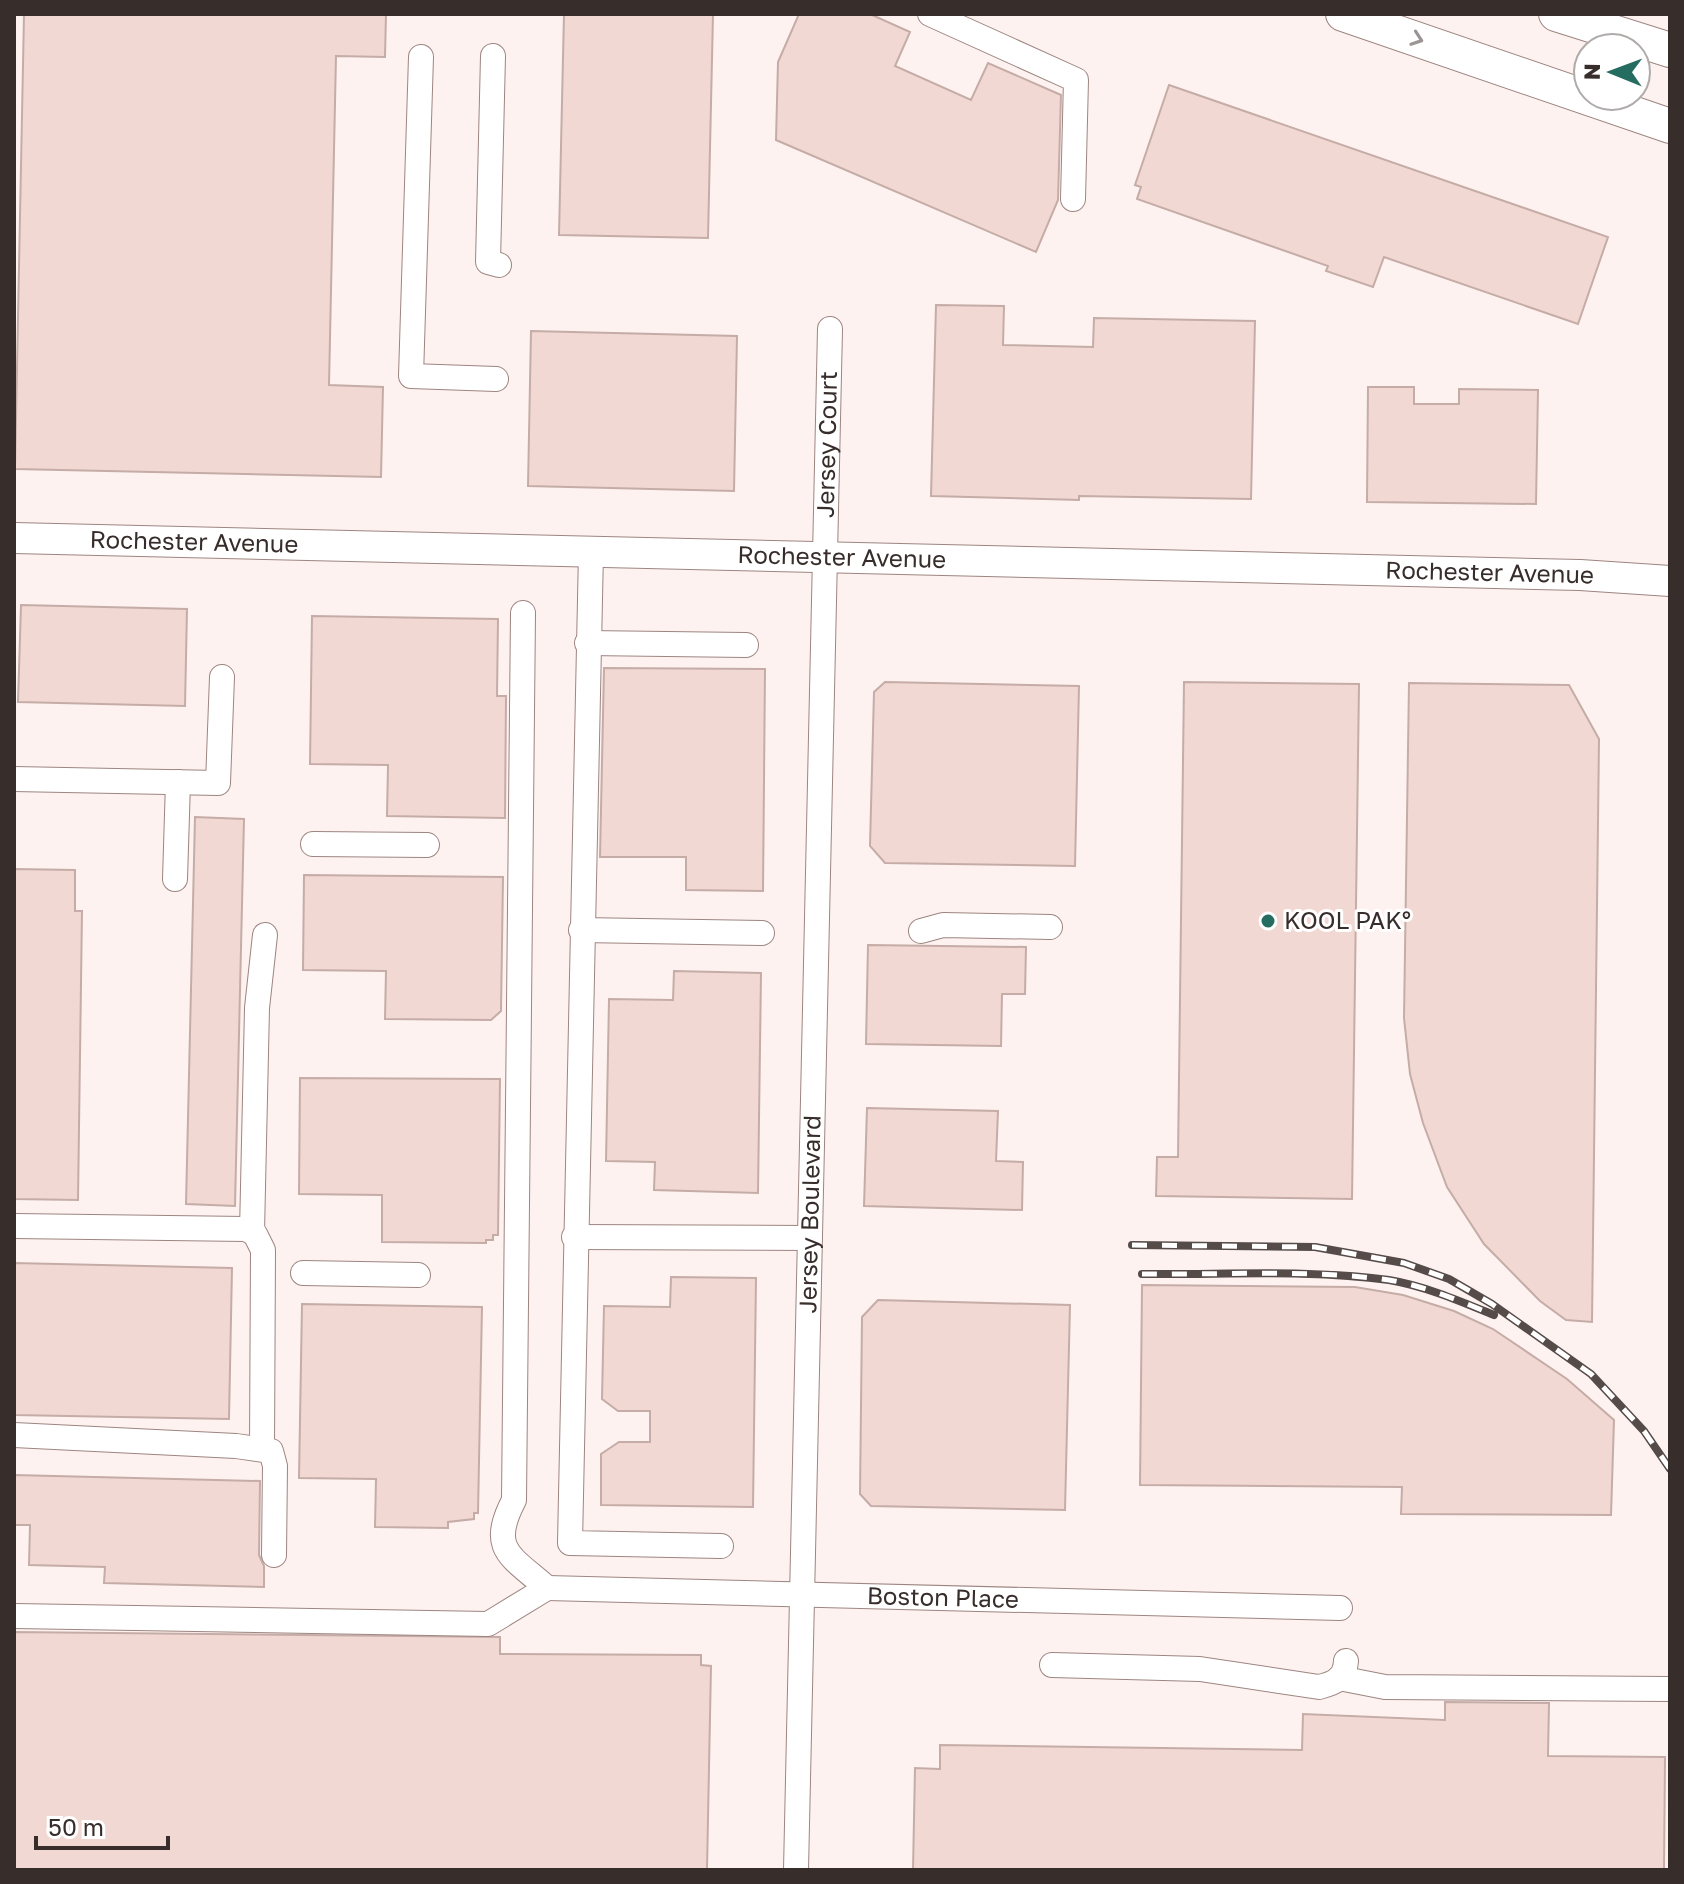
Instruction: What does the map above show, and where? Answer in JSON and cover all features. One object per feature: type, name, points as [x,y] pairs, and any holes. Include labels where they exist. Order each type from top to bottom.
[{"type":"highway","points":[[1343,14],[1659,122]]},
{"type":"highway","points":[[1556,14],[1661,48]]},
{"type":"main road","name":"Rochester Avenue","points":[[14,538],[1670,581]]},
{"type":"street","points":[[930,14],[1076,80],[1073,199]]},
{"type":"street","points":[[493,56],[488,262],[499,265]]},
{"type":"street","points":[[421,57],[411,376],[496,379]]},
{"type":"street","name":"Jersey Court","points":[[825,557],[830,329]]},
{"type":"street","points":[[591,552],[574,1237],[570,1543],[721,1546]]},
{"type":"street","name":"Jersey Boulevard","points":[[796,1870],[825,557]]},
{"type":"street","points":[[14,1616],[488,1624],[547,1588],[510,1555],[500,1539],[501,1524],[514,1500],[523,613]]},
{"type":"street","points":[[587,643],[746,645]]},
{"type":"street","points":[[14,779],[218,783],[222,677]]},
{"type":"street","points":[[175,879],[178,782]]},
{"type":"street","points":[[313,844],[427,845]]},
{"type":"street","points":[[921,931],[943,925],[1050,927]]},
{"type":"street","points":[[581,930],[762,933]]},
{"type":"street","points":[[252,1232],[257,1008],[265,935]]},
{"type":"street","points":[[14,1226],[246,1229],[252,1232],[263,1250],[262,1448]]},
{"type":"street","points":[[574,1237],[810,1238]]},
{"type":"street","points":[[303,1273],[418,1275]]},
{"type":"street","points":[[14,1435],[262,1448],[271,1451],[275,1466],[274,1555]]},
{"type":"street","name":"Boston Place","points":[[547,1588],[1340,1608]]},
{"type":"street","points":[[1052,1665],[1200,1669],[1319,1687],[1342,1670],[1385,1687],[1670,1689]]},
{"type":"building","points":[[24,14],[386,14],[385,57],[336,56],[329,385],[383,387],[381,477],[15,469]]},
{"type":"building","points":[[564,14],[713,14],[708,238],[559,235]]},
{"type":"building","points":[[799,14],[870,14],[910,32],[895,66],[971,100],[988,63],[1061,95],[1058,200],[1036,252],[776,140],[778,62]]},
{"type":"building","points":[[1169,85],[1608,237],[1578,324],[1384,257],[1373,287],[1326,271],[1328,266],[1137,199],[1141,187],[1135,185]]},
{"type":"building","points":[[936,305],[1004,306],[1003,345],[1093,347],[1094,318],[1255,321],[1251,499],[1079,496],[1079,500],[931,496]]},
{"type":"building","points":[[531,331],[737,336],[734,491],[528,486]]},
{"type":"building","points":[[1368,387],[1414,387],[1414,404],[1459,404],[1459,389],[1538,390],[1536,504],[1367,502]]},
{"type":"building","points":[[21,605],[187,609],[185,706],[18,702]]},
{"type":"building","points":[[312,616],[498,619],[497,696],[506,696],[505,818],[387,816],[388,765],[310,764]]},
{"type":"building","points":[[604,668],[765,669],[763,891],[686,890],[686,857],[600,857]]},
{"type":"building","points":[[885,682],[1079,686],[1075,866],[885,863],[870,846],[874,692]]},
{"type":"building","name":"KOOL PAK°","points":[[1184,682],[1359,684],[1352,1199],[1156,1196],[1157,1157],[1178,1157]]},
{"type":"building","points":[[1409,683],[1569,685],[1599,739],[1592,1322],[1566,1320],[1540,1301],[1484,1244],[1447,1187],[1423,1123],[1410,1074],[1404,1018]]},
{"type":"building","points":[[195,817],[244,819],[235,1206],[186,1204]]},
{"type":"building","points":[[14,869],[75,870],[75,911],[82,911],[78,1200],[14,1199]]},
{"type":"building","points":[[304,875],[503,877],[501,1011],[491,1020],[385,1019],[386,971],[303,970]]},
{"type":"building","points":[[868,945],[1026,947],[1025,994],[1002,994],[1001,1046],[866,1044]]},
{"type":"building","points":[[674,971],[761,973],[758,1193],[654,1190],[655,1162],[606,1161],[609,999],[673,1000]]},
{"type":"building","points":[[300,1078],[500,1079],[498,1235],[493,1235],[493,1240],[486,1240],[486,1243],[382,1242],[382,1195],[299,1194]]},
{"type":"building","points":[[867,1108],[998,1111],[996,1161],[1023,1162],[1022,1210],[864,1206]]},
{"type":"building","points":[[14,1263],[232,1268],[229,1419],[14,1415]]},
{"type":"building","points":[[671,1277],[756,1278],[753,1507],[601,1505],[601,1454],[619,1442],[650,1442],[650,1411],[618,1411],[602,1399],[604,1306],[670,1307]]},
{"type":"building","points":[[1142,1285],[1355,1287],[1403,1295],[1454,1311],[1493,1329],[1567,1379],[1614,1420],[1611,1515],[1401,1514],[1402,1487],[1140,1485]]},
{"type":"building","points":[[878,1300],[1070,1305],[1065,1510],[871,1506],[860,1494],[862,1317]]},
{"type":"building","points":[[302,1304],[482,1307],[478,1513],[474,1513],[474,1519],[448,1522],[448,1528],[375,1527],[376,1479],[299,1478]]},
{"type":"building","points":[[14,1475],[260,1481],[259,1555],[264,1566],[264,1587],[104,1583],[105,1567],[29,1565],[30,1525],[14,1525]]},
{"type":"building","points":[[14,1632],[500,1637],[500,1654],[701,1655],[701,1665],[711,1666],[707,1870],[14,1870]]},
{"type":"building","points":[[1445,1702],[1549,1703],[1548,1756],[1665,1757],[1664,1870],[913,1870],[915,1768],[940,1769],[940,1745],[1302,1750],[1303,1714],[1445,1720]]},
{"type":"railway","points":[[1132,1245],[1315,1247],[1404,1263],[1449,1279],[1492,1304],[1591,1374],[1644,1431],[1670,1469]]},
{"type":"railway","points":[[1142,1274],[1297,1274],[1389,1280],[1429,1290],[1494,1315]]},
{"type":"place","name":"KOOL PAK°","points":[[1268,921]]}]
